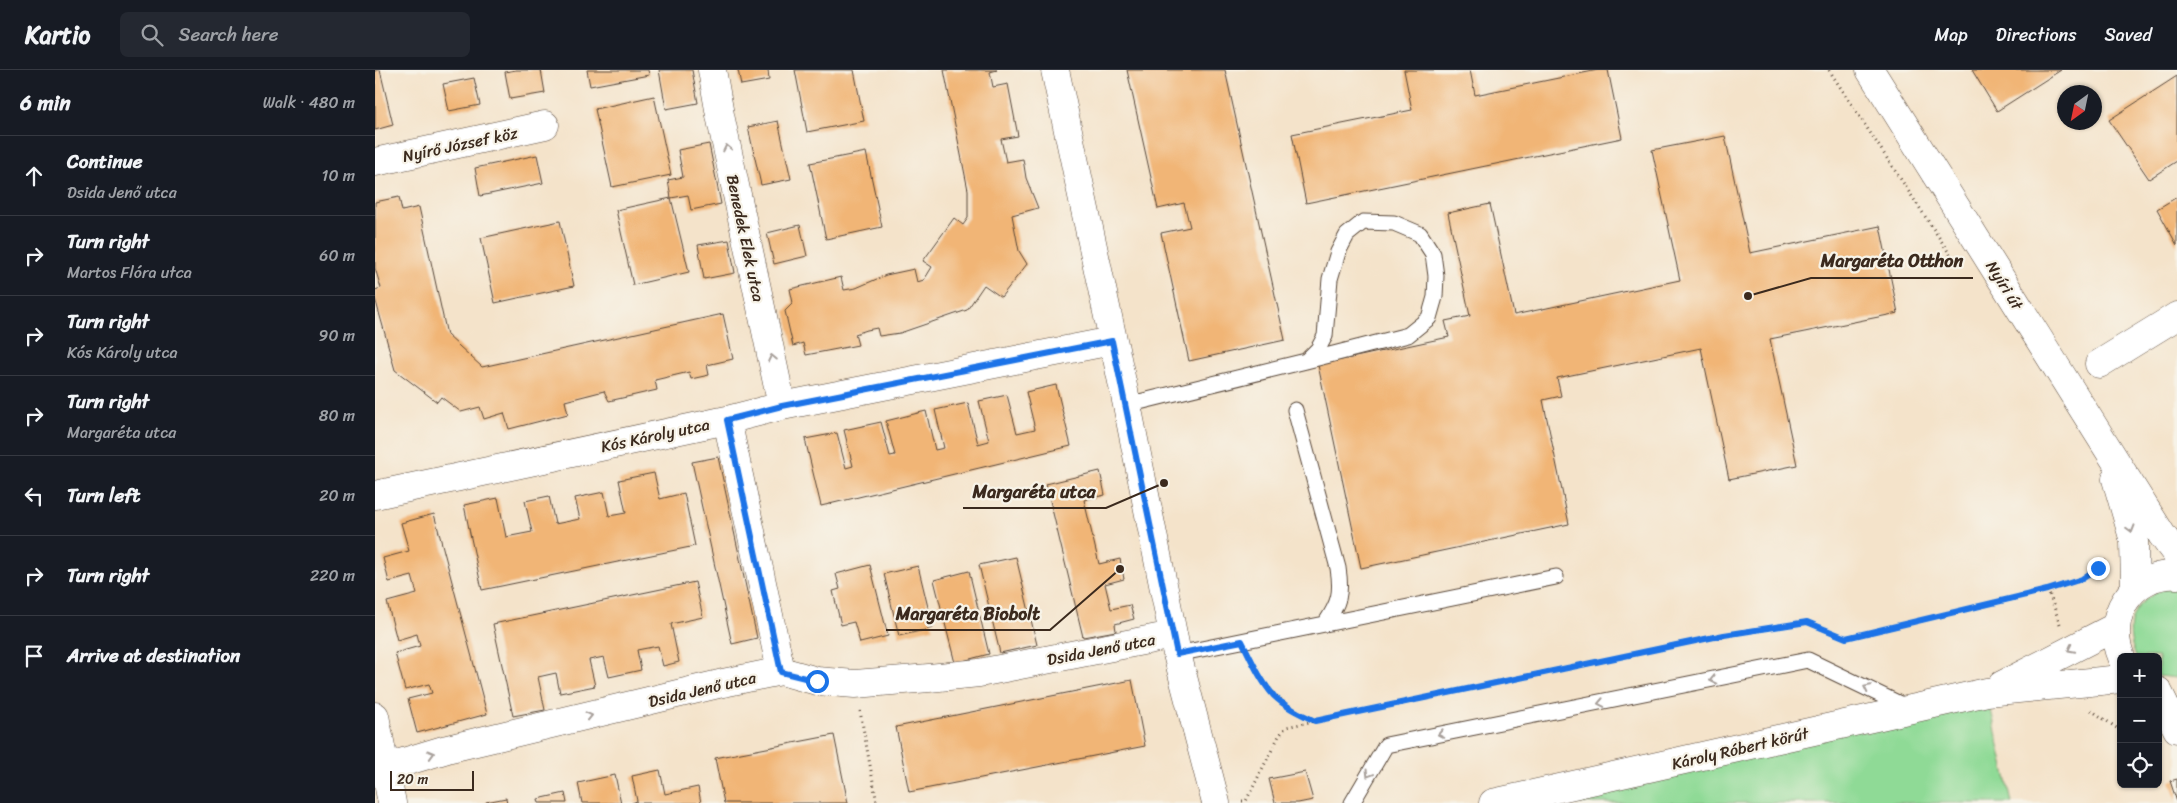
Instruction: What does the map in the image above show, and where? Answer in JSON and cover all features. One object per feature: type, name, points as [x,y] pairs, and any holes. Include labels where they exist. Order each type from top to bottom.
[{"type":"street","name":"Benedek Elek utca","points":[[712,70],[782,406]]},
{"type":"street","points":[[1055,70],[1127,404],[1175,644],[1216,803]]},
{"type":"street","name":"Nyíri út","points":[[1870,70],[2162,535],[2177,554]]},
{"type":"street","name":"Nyírő József köz","points":[[375,162],[545,125]]},
{"type":"street","points":[[2099,364],[2177,316]]},
{"type":"street","name":"Kós Károly utca","points":[[375,495],[727,420],[782,406],[1112,341]]},
{"type":"street","points":[[727,420],[781,672]]},
{"type":"street","name":"Nyíri út","points":[[2107,448],[2134,541],[2135,588]]},
{"type":"street","points":[[2119,653],[2116,646],[2115,628],[2118,612],[2125,599],[2135,588],[2151,579],[2168,574],[2177,575]]},
{"type":"street","name":"Károly Róbert körút","points":[[1987,692],[2115,628]]},
{"type":"street","name":"Dsida Jenő utca","points":[[384,768],[447,749],[781,672],[817,681],[855,684],[979,673],[1175,644]]},
{"type":"street","name":"Károly Róbert körút","points":[[1493,803],[1987,692],[2117,679]]},
{"type":"street","points":[[2162,690],[2177,692]]},
{"type":"street","points":[[2162,698],[2177,729]]},
{"type":"street","points":[[375,716],[392,803]]},
{"type":"lane","points":[[1127,404],[1306,361],[1408,335],[1429,318],[1435,297],[1436,276],[1433,254],[1420,234],[1394,223],[1363,222],[1347,235],[1338,252],[1331,279],[1325,336],[1306,361]]},
{"type":"lane","points":[[1295,410],[1338,568],[1341,588],[1337,606],[1325,624]]},
{"type":"lane","points":[[1175,644],[1242,641],[1556,577]]},
{"type":"lane","points":[[1352,803],[1386,745],[1808,660],[1911,709]]},
{"type":"path","points":[[1829,70],[1959,269]]},
{"type":"path","points":[[1235,803],[1246,800],[1279,736],[1286,727],[1724,635],[1807,622],[1846,638],[2047,590],[2082,579],[2098,568],[2110,555]]},
{"type":"path","points":[[1242,641],[1254,665],[1275,696],[1294,711],[1315,721]]},
{"type":"path","points":[[855,684],[877,803]]},
{"type":"green space","points":[[2164,589],[2177,589],[2177,678],[2162,676],[2162,653],[2135,653],[2132,645],[2130,635],[2133,616],[2144,601]]},
{"type":"green space","points":[[1987,692],[2012,803],[1493,803]]},
{"type":"building","points":[[375,70],[380,70],[393,125],[375,130]]},
{"type":"building","points":[[541,70],[545,93],[510,99],[505,72]]},
{"type":"building","points":[[587,70],[648,70],[649,75],[590,86]]},
{"type":"building","points":[[659,70],[692,70],[698,103],[666,109]]},
{"type":"building","points":[[738,70],[768,70],[769,80],[741,85]]},
{"type":"building","points":[[795,70],[854,70],[864,121],[807,132]]},
{"type":"building","points":[[944,70],[997,70],[990,72],[993,87],[1008,84],[1018,136],[1001,139],[1006,162],[1023,159],[1026,178],[1038,208],[1012,215],[1019,251],[1027,264],[1001,297],[984,285],[967,310],[900,333],[879,336],[877,328],[867,330],[855,334],[858,345],[806,355],[803,343],[793,346],[785,311],[793,303],[790,289],[841,277],[844,290],[856,288],[886,275],[914,269],[917,282],[924,280],[932,267],[923,261],[954,218],[963,225],[968,218],[968,190]]},
{"type":"building","points":[[1127,70],[1225,70],[1285,340],[1189,361],[1161,233],[1190,227],[1184,203],[1158,209]]},
{"type":"building","points":[[1404,70],[1470,70],[1475,95],[1598,70],[1608,70],[1622,138],[1306,203],[1292,134],[1412,110]]},
{"type":"building","points":[[1972,70],[2061,70],[1997,111]]},
{"type":"building","points":[[2177,76],[2177,161],[2149,179],[2109,120]]},
{"type":"building","points":[[474,78],[480,105],[449,111],[443,84]]},
{"type":"building","points":[[654,96],[671,175],[612,187],[595,109]]},
{"type":"building","points":[[778,121],[791,179],[761,185],[748,127]]},
{"type":"building","points":[[1725,136],[1750,253],[1880,226],[1898,313],[1770,339],[1797,465],[1729,479],[1701,348],[1557,378],[1561,396],[1543,400],[1569,524],[1361,568],[1318,365],[1449,337],[1445,321],[1470,316],[1448,213],[1490,204],[1514,315],[1680,280],[1652,150]]},
{"type":"building","points":[[709,144],[721,204],[691,210],[688,195],[671,198],[668,180],[683,177],[678,150]]},
{"type":"building","points":[[866,152],[882,227],[826,239],[810,163]]},
{"type":"building","points":[[537,155],[543,183],[480,196],[475,168]]},
{"type":"building","points":[[399,197],[402,211],[419,207],[447,335],[482,367],[723,314],[733,359],[707,365],[709,375],[691,379],[689,372],[655,380],[657,390],[609,401],[604,391],[565,401],[568,414],[509,429],[504,413],[484,419],[480,407],[461,412],[441,397],[437,402],[395,370],[375,298],[375,290],[381,288],[375,268],[375,202]]},
{"type":"building","points":[[2177,197],[2177,245],[2157,209]]},
{"type":"building","points":[[671,198],[689,272],[633,285],[616,210]]},
{"type":"building","points":[[560,221],[574,286],[495,303],[481,238]]},
{"type":"building","points":[[800,225],[807,256],[774,264],[767,233]]},
{"type":"building","points":[[729,240],[735,273],[704,279],[698,245]]},
{"type":"building","points":[[1056,385],[1071,446],[821,506],[805,439],[837,433],[846,468],[853,466],[844,430],[881,422],[890,456],[895,455],[886,421],[926,411],[935,450],[944,448],[935,410],[968,403],[978,444],[989,441],[979,401],[1007,395],[1017,433],[1035,429],[1026,392]]},
{"type":"building","points":[[718,457],[757,638],[732,644],[692,462]]},
{"type":"building","points":[[1100,471],[1105,495],[1084,500],[1099,564],[1120,559],[1124,579],[1105,584],[1111,609],[1130,605],[1134,619],[1115,624],[1116,631],[1083,637],[1046,484]]},
{"type":"building","points":[[654,473],[660,499],[684,493],[695,546],[482,590],[464,505],[498,498],[506,537],[532,532],[525,501],[549,496],[555,524],[580,519],[575,498],[604,492],[609,516],[626,513],[619,480]]},
{"type":"building","points":[[434,514],[487,714],[417,733],[408,699],[432,693],[429,684],[405,690],[395,653],[420,646],[417,634],[397,640],[387,602],[417,594],[412,576],[389,582],[383,558],[409,551],[401,523]]},
{"type":"building","points":[[1016,557],[1037,645],[1000,653],[979,565]]},
{"type":"building","points":[[870,565],[888,636],[860,643],[854,622],[841,625],[833,591],[840,589],[836,574]]},
{"type":"building","points":[[918,566],[933,628],[899,636],[884,574]]},
{"type":"building","points":[[969,571],[989,654],[955,663],[934,580]]},
{"type":"building","points":[[695,582],[703,617],[671,624],[679,662],[663,666],[658,646],[637,650],[641,670],[609,677],[604,657],[589,660],[595,686],[560,693],[556,673],[538,677],[545,710],[513,716],[493,624]]},
{"type":"building","points":[[1132,680],[1145,746],[909,792],[896,727]]},
{"type":"building","points":[[834,735],[848,803],[724,803],[715,758]]},
{"type":"building","points":[[660,770],[665,794],[698,787],[701,803],[632,803],[637,801],[632,776]]},
{"type":"building","points":[[1305,772],[1313,800],[1298,803],[1275,803],[1269,779]]},
{"type":"building","points":[[615,775],[621,803],[582,803],[578,783]]},
{"type":"building","points":[[2177,779],[2177,802],[2170,781]]},
{"type":"building","points":[[565,793],[567,803],[539,803],[538,799]]},
{"type":"building","points":[[506,798],[507,803],[486,803],[486,802]]},
{"type":"place","name":"Margaréta Otthon","points":[[1748,296]]},
{"type":"place","name":"Margaréta utca","points":[[1164,483]]},
{"type":"place","name":"Margaréta Biobolt","points":[[1120,569]]},
{"type":"route","points":[[817,681],[781,672],[727,420],[782,406],[1112,341],[1127,404],[1177,654],[1242,641],[1254,665],[1275,696],[1294,711],[1315,721],[1724,635],[1807,622],[1846,638],[2047,590],[2082,579],[2098,568]]}]
